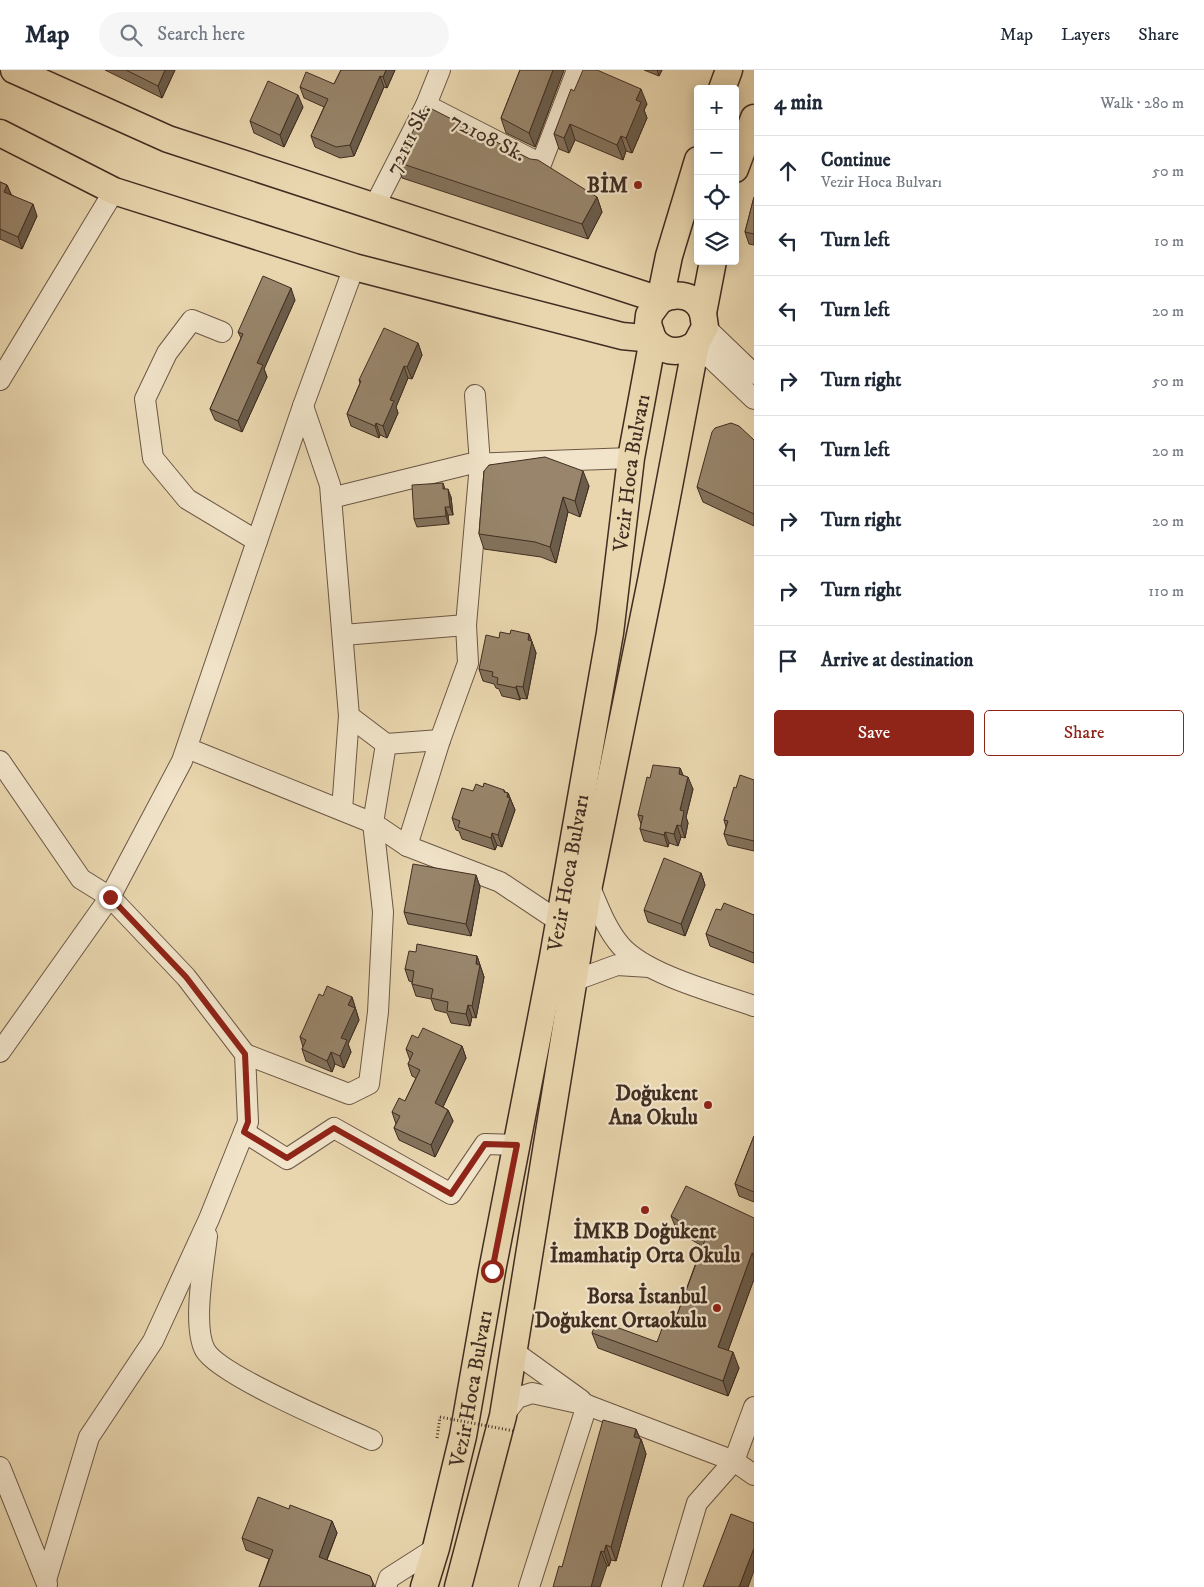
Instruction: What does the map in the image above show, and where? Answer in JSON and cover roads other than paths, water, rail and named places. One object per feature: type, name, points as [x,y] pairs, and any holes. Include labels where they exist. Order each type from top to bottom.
[{"type":"main road","points":[[724,85],[730,70]]},
{"type":"main road","points":[[0,133],[114,191],[354,267],[622,336],[653,339],[661,348],[670,351],[688,349],[701,328],[695,302],[687,297],[678,295],[660,300],[168,139],[25,72]]},
{"type":"main road","points":[[739,158],[754,118]]},
{"type":"main road","name":"Vezir Hoca Bulvarı","points":[[424,1587],[436,1548],[463,1436],[560,922],[610,633],[631,458],[653,339],[648,324],[649,315],[660,300],[669,256],[694,173]]},
{"type":"main road","name":"Vezir Hoca Bulvarı","points":[[458,1587],[508,1423],[513,1351],[588,886],[649,591],[712,265]]},
{"type":"street","name":"72111 Sk.","points":[[374,207],[426,105],[440,70]]},
{"type":"street","name":"72108 Sk.","points":[[426,105],[541,164],[577,70]]},
{"type":"street","points":[[0,380],[114,191]]},
{"type":"street","points":[[0,1052],[110,897],[182,761],[303,406],[354,267]]},
{"type":"street","points":[[222,332],[192,320],[167,352],[145,399],[153,458],[187,499],[257,541]]},
{"type":"street","points":[[701,328],[754,374]]},
{"type":"street","points":[[701,328],[754,399]]},
{"type":"street","points":[[407,846],[440,740],[468,663],[466,625],[480,464],[475,395]]},
{"type":"street","points":[[303,406],[330,485],[349,716],[342,810]]},
{"type":"street","points":[[331,498],[469,464],[631,458]]},
{"type":"street","points":[[343,635],[466,625]]},
{"type":"street","points":[[349,716],[386,744],[440,740]]},
{"type":"street","points":[[0,761],[81,879],[110,897],[186,977],[245,1054],[349,1094],[369,1084],[378,1012],[383,912],[373,823],[386,744]]},
{"type":"street","points":[[187,748],[373,823],[407,846],[500,882],[560,922]]},
{"type":"street","points":[[588,886],[605,922],[622,947],[649,967],[754,1006]]},
{"type":"street","points":[[573,981],[617,965],[649,967]]},
{"type":"street","points":[[47,1583],[89,1437],[153,1341],[209,1219],[248,1122],[245,1054]]},
{"type":"street","points":[[244,1132],[287,1158],[334,1128],[451,1194],[485,1144],[517,1145]]},
{"type":"street","points":[[209,1219],[198,1321],[205,1350],[228,1371],[372,1440]]},
{"type":"street","points":[[513,1351],[586,1404]]},
{"type":"street","points":[[508,1423],[517,1398],[532,1393],[586,1404],[734,1461],[754,1475]]},
{"type":"street","points":[[528,1587],[586,1404]]},
{"type":"street","points":[[672,1587],[697,1503],[734,1461],[754,1407]]},
{"type":"street","points":[[0,1467],[47,1583]]},
{"type":"street","points":[[386,1587],[389,1578],[436,1548]]},
{"type":"place","name":"BİM","points":[[638,185]]},
{"type":"place","name":"Doğukent Ana Okulu","points":[[708,1105]]},
{"type":"place","name":"İMKB Doğukent İmamhatip Orta Okulu","points":[[645,1210]]},
{"type":"place","name":"Borsa İstanbul Doğukent Ortaokulu","points":[[717,1308]]}]
